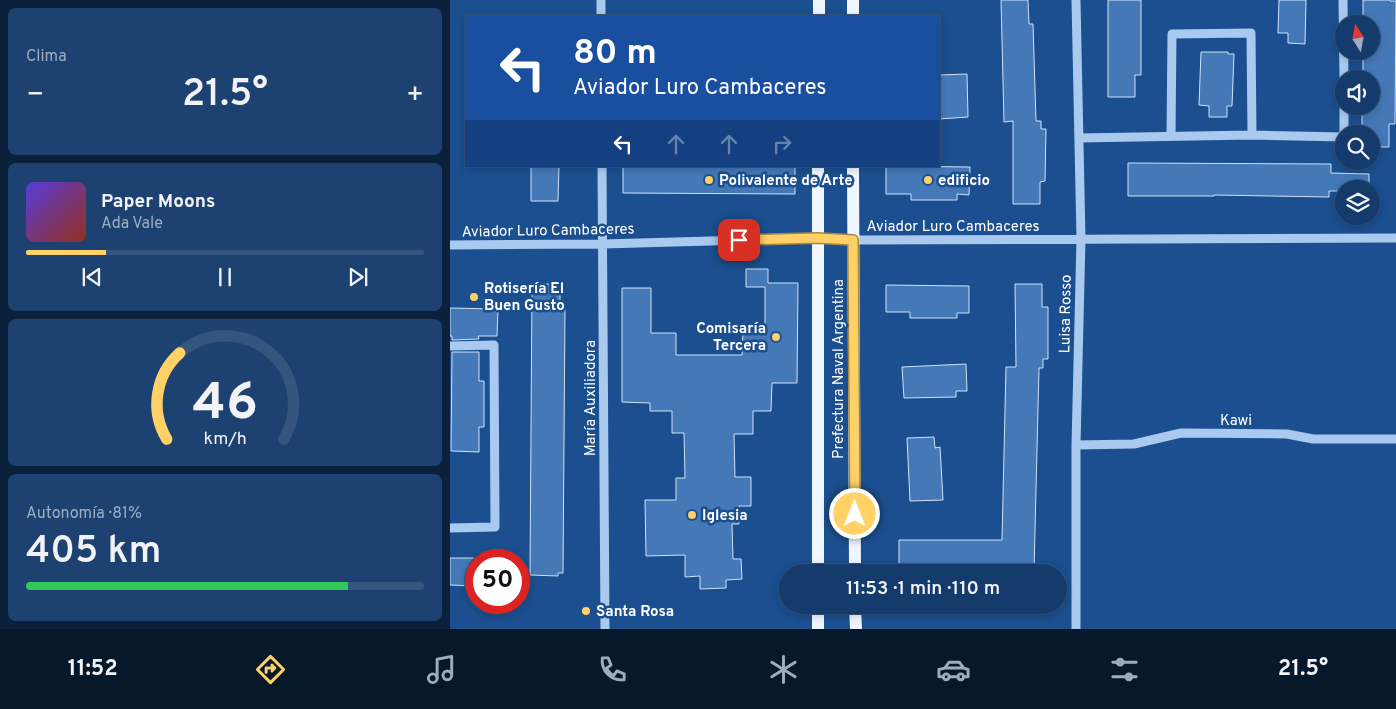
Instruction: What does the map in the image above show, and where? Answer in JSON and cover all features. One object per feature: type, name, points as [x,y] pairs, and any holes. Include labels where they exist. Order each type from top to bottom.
[{"type":"main road","points":[[819,0],[819,15]]},
{"type":"main road","points":[[853,0],[853,15]]},
{"type":"main road","name":"Prefectura Naval Argentina","points":[[818,167],[818,564]]},
{"type":"main road","name":"Prefectura Naval Argentina","points":[[853,167],[855,564]]},
{"type":"main road","points":[[818,614],[818,629]]},
{"type":"main road","points":[[856,614],[856,629]]},
{"type":"street","points":[[601,0],[601,15]]},
{"type":"street","name":"Luisa Rosso","points":[[1076,0],[1081,239],[1076,445],[1076,629]]},
{"type":"street","points":[[1343,0],[1344,70]]},
{"type":"street","points":[[1171,136],[1172,34],[1251,33],[1252,135]]},
{"type":"street","points":[[1079,138],[1335,135]]},
{"type":"street","name":"María Auxiliadora","points":[[602,167],[605,629]]},
{"type":"street","name":"Aviador Luro Cambaceres","points":[[450,245],[602,244],[817,238],[853,240],[1396,238]]},
{"type":"street","points":[[450,346],[494,345],[494,527],[450,528]]},
{"type":"street","name":"Kawi","points":[[1076,445],[1134,444],[1181,434],[1287,434],[1313,439],[1396,439]]},
{"type":"building","points":[[1001,0],[1028,0],[1029,24],[1033,24],[1036,121],[1041,121],[1041,129],[1046,129],[1045,181],[1040,182],[1040,204],[1013,204],[1013,121],[1004,122]]},
{"type":"building","points":[[1108,0],[1141,0],[1141,75],[1135,75],[1135,97],[1108,97]]},
{"type":"building","points":[[1279,0],[1306,0],[1305,44],[1288,43],[1288,33],[1278,33]]},
{"type":"building","points":[[1363,0],[1396,1],[1395,124],[1389,124],[1389,147],[1380,147],[1380,125],[1362,125],[1362,115],[1380,115],[1380,70],[1363,70],[1363,60],[1380,60],[1380,15],[1363,15]]},
{"type":"building","points":[[1201,52],[1228,52],[1228,54],[1234,54],[1232,106],[1227,106],[1227,117],[1209,117],[1209,106],[1199,105]]},
{"type":"building","points":[[967,74],[968,117],[940,119],[940,75]]},
{"type":"building","points":[[1128,163],[1331,164],[1331,173],[1369,174],[1369,180],[1335,180],[1335,191],[1329,191],[1329,197],[1128,196]]},
{"type":"building","points":[[531,167],[559,167],[558,201],[531,201]]},
{"type":"building","name":"Polivalente de Arte","points":[[623,167],[795,167],[795,194],[623,193]]},
{"type":"building","name":"edificio","points":[[886,167],[970,167],[969,195],[957,194],[957,200],[911,200],[911,194],[886,194]]},
{"type":"building","points":[[746,269],[768,269],[768,283],[798,283],[797,383],[772,383],[771,411],[753,411],[753,434],[734,434],[735,477],[751,477],[751,506],[739,506],[739,524],[732,524],[733,559],[741,559],[742,579],[726,580],[726,588],[700,589],[700,576],[685,577],[685,555],[646,556],[645,500],[676,500],[676,478],[685,478],[684,433],[672,433],[672,411],[650,411],[650,403],[622,402],[622,288],[651,288],[651,333],[676,333],[676,355],[742,355],[743,329],[765,330],[765,287],[746,287]]},
{"type":"building","points":[[532,284],[560,284],[560,309],[565,309],[563,573],[558,573],[558,576],[530,575]]},
{"type":"building","points":[[1015,284],[1042,284],[1042,307],[1048,307],[1048,359],[1043,359],[1043,368],[1039,368],[1034,564],[899,564],[899,540],[1002,540],[1006,367],[1016,367]]},
{"type":"building","points":[[886,285],[969,286],[969,313],[957,313],[957,318],[910,318],[910,312],[886,312]]},
{"type":"building","points":[[450,308],[498,309],[497,336],[478,336],[479,339],[452,340],[452,336],[450,336]]},
{"type":"building","points":[[452,352],[479,352],[479,381],[484,381],[484,427],[479,427],[479,452],[451,451]]},
{"type":"building","points":[[966,364],[967,391],[956,391],[956,397],[904,398],[902,367]]},
{"type":"building","points":[[934,437],[935,448],[940,447],[943,500],[910,501],[907,438]]},
{"type":"building","points":[[450,558],[465,558],[465,586],[450,585]]},
{"type":"place","name":"Polivalente de Arte","points":[[709,180]]},
{"type":"place","name":"edificio","points":[[928,180]]},
{"type":"place","name":"Rotisería El Buen Gusto","points":[[474,297]]},
{"type":"place","name":"Comisaría Tercera","points":[[776,337]]},
{"type":"place","name":"Iglesia","points":[[692,515]]},
{"type":"place","name":"Santa Rosa","points":[[586,611]]},
{"type":"route","points":[[739,240],[817,238],[853,240],[855,514]]}]
